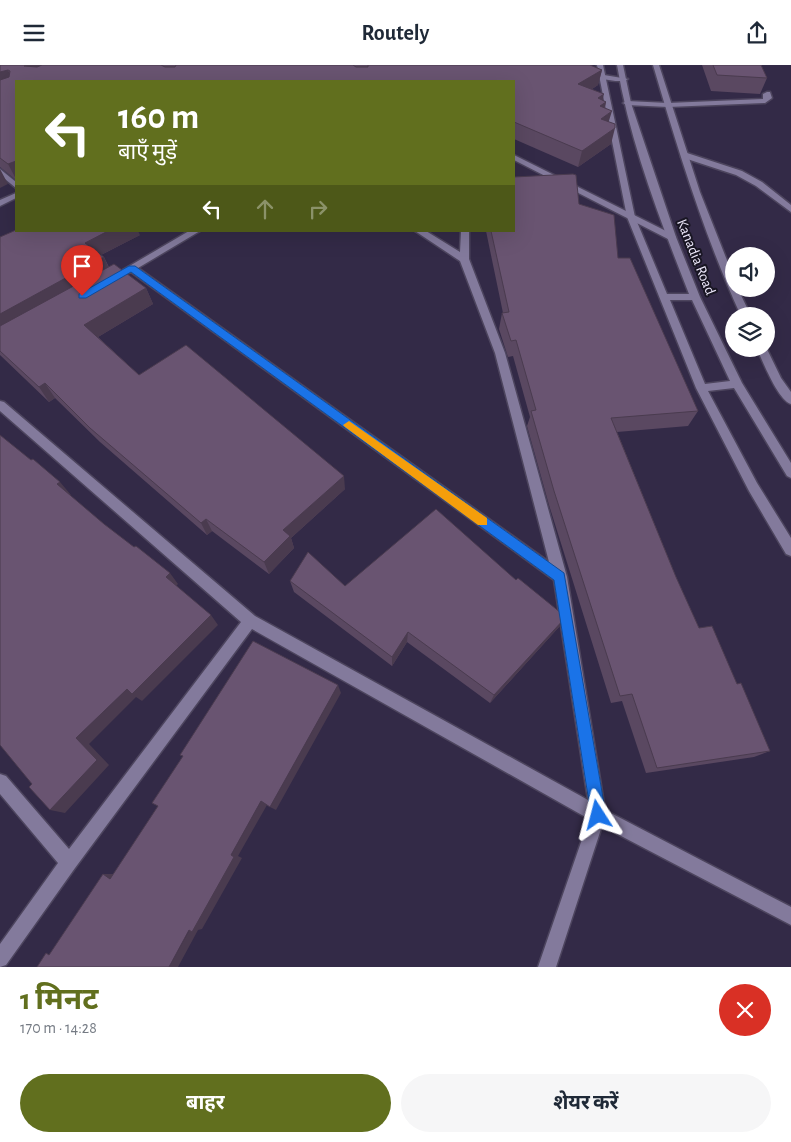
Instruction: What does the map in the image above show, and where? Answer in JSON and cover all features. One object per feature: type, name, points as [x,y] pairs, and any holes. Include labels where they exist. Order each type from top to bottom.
[{"type":"street","points":[[574,65],[603,77],[624,79]]},
{"type":"street","points":[[600,65],[631,217],[701,388],[753,487],[791,550]]},
{"type":"street","name":"Kanadia Road","points":[[620,65],[627,103],[671,237],[695,297],[737,384],[791,473]]},
{"type":"street","name":"Kanadia Road","points":[[656,65],[684,155],[726,276],[742,307]]},
{"type":"street","points":[[627,103],[668,105],[765,101],[768,98],[767,94]]},
{"type":"street","points":[[684,155],[739,173],[759,184],[791,209]]},
{"type":"street","points":[[515,158],[671,237]]},
{"type":"street","points":[[0,171],[15,185]]},
{"type":"street","points":[[0,203],[15,196]]},
{"type":"street","points":[[115,277],[194,232]]},
{"type":"street","points":[[421,232],[464,259]]},
{"type":"street","points":[[465,232],[464,259],[500,353],[560,577],[598,815],[547,967]]},
{"type":"street","points":[[132,268],[560,577]]},
{"type":"street","points":[[665,297],[695,297]]},
{"type":"street","points":[[766,357],[777,380],[791,399]]},
{"type":"street","points":[[701,388],[737,384]]},
{"type":"street","points":[[0,405],[250,621],[598,815],[791,916]]},
{"type":"street","points":[[0,959],[69,862],[250,621]]},
{"type":"street","points":[[0,782],[69,862]]},
{"type":"building","points":[[0,65],[37,67],[42,65],[161,65],[175,67],[176,65],[353,65],[356,67],[368,67],[368,65],[590,65],[602,70],[578,84],[604,94],[598,98],[606,102],[600,106],[612,111],[601,119],[615,124],[615,128],[582,151],[515,122],[515,80],[15,80],[15,161],[8,164],[0,158],[0,80],[9,77],[10,71],[0,72]]},
{"type":"building","points":[[713,65],[761,65],[767,78],[717,75]]},
{"type":"building","points":[[576,175],[579,204],[614,215],[618,258],[630,258],[698,411],[611,418],[676,577],[699,628],[712,626],[737,684],[741,683],[770,751],[657,768],[632,694],[620,696],[554,491],[531,411],[536,410],[516,340],[511,341],[502,313],[509,312],[491,232],[515,232],[515,177]]},
{"type":"building","points":[[15,230],[15,232],[106,232],[85,243],[104,257],[0,314],[0,237]]},
{"type":"building","points":[[114,264],[146,288],[84,325],[139,375],[186,345],[344,476],[283,530],[290,536],[264,562],[206,519],[201,523],[90,428],[45,383],[39,387],[0,351],[0,326]]},
{"type":"building","points":[[0,435],[60,482],[57,484],[104,524],[170,573],[166,577],[211,615],[132,694],[127,689],[76,738],[97,760],[50,810],[29,787],[32,784],[0,745]]},
{"type":"building","points":[[436,509],[516,580],[518,578],[566,617],[494,695],[408,632],[392,657],[290,581],[308,552],[345,586]]},
{"type":"building","points":[[253,641],[338,685],[270,807],[261,801],[231,855],[234,857],[192,932],[189,930],[169,967],[37,967],[46,953],[49,955],[103,874],[110,879],[158,806],[152,803],[183,756],[180,755]]},
{"type":"slow traffic","points":[[349,425],[482,521]]},
{"type":"route","points":[[82,296],[132,268],[560,577],[598,815]]}]
